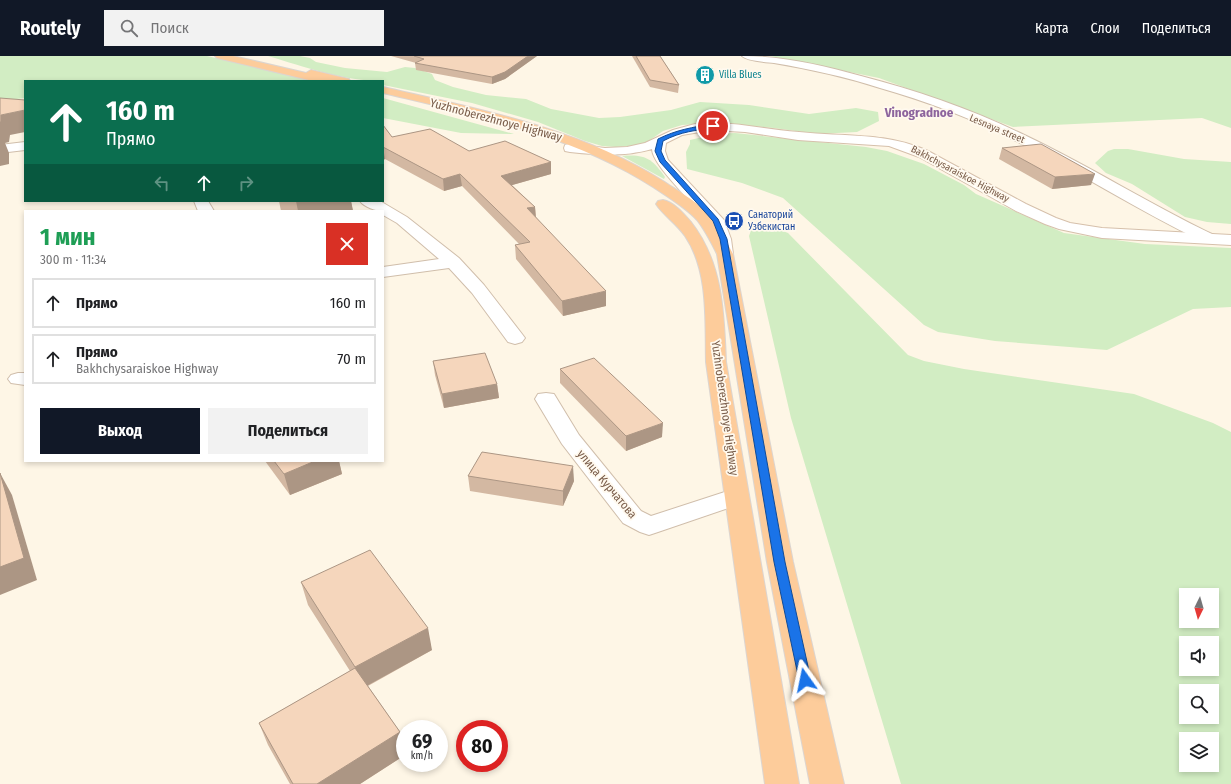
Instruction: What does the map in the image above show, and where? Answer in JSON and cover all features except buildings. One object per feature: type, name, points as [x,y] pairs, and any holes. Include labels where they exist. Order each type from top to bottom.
[{"type":"highway","points":[[220,56],[322,80]]},
{"type":"highway","points":[[241,56],[341,80]]},
{"type":"highway","name":"Yuzhnoberezhnoye Highway","points":[[384,90],[504,119],[547,132],[596,151],[667,188],[700,215],[716,235],[725,254],[780,562],[827,784]]},
{"type":"highway","name":"Yuzhnoberezhnoye Highway","points":[[384,95],[505,125],[570,148],[617,172],[640,187]]},
{"type":"highway","name":"Yuzhnoberezhnoye Highway","points":[[667,188],[687,225],[696,238],[708,267],[714,311],[716,362],[782,784]]},
{"type":"street","name":"Lesnaya street","points":[[746,56],[788,62],[856,77],[950,109],[1012,134],[1051,153],[1152,210],[1208,238]]},
{"type":"street","name":"Bakhchysaraiskoe Highway","points":[[570,148],[596,151],[639,150],[678,132],[700,127],[713,126],[755,128],[805,136],[889,142],[905,145],[926,154],[1030,212],[1053,222],[1082,230],[1231,240]]},
{"type":"street","points":[[660,141],[658,151],[662,161],[667,188]]},
{"type":"street","points":[[0,149],[24,146]]},
{"type":"street","points":[[370,202],[402,220],[453,262],[478,289],[515,338]]},
{"type":"street","points":[[384,225],[402,220]]},
{"type":"street","points":[[384,272],[453,262]]},
{"type":"street","name":"улица Курчатова","points":[[546,399],[570,439],[632,518],[649,526],[738,496]]},
{"type":"green space","points":[[0,56],[207,56],[311,80],[24,80],[24,98],[0,101]]},
{"type":"green space","points":[[268,56],[300,56],[310,58],[316,62],[345,68],[387,72],[405,67],[415,68],[432,74],[435,80],[453,87],[486,95],[526,99],[551,109],[599,118],[620,117],[671,110],[700,102],[749,105],[809,114],[856,108],[878,112],[879,121],[857,132],[817,134],[774,128],[717,123],[682,125],[663,131],[643,145],[616,147],[602,146],[585,141],[538,122],[472,103],[384,85],[384,80],[354,79],[310,69]]},
{"type":"green space","points":[[770,56],[1231,56],[1231,128],[1202,118],[1013,127],[879,78]]},
{"type":"green space","points":[[384,98],[514,134],[461,133],[384,118]]},
{"type":"green space","points":[[735,133],[866,147],[887,151],[924,164],[964,185],[976,194],[1064,233],[1145,244],[1231,248],[1231,307],[1193,309],[1107,350],[995,341],[938,332],[924,325],[783,198],[742,183],[687,169],[686,152],[690,144],[690,140],[716,134]]},
{"type":"green space","points":[[1114,149],[1128,149],[1184,159],[1231,162],[1231,224],[1207,222],[1185,217],[1132,184],[1106,173],[1095,163],[1108,151]]},
{"type":"green space","points":[[622,156],[637,156],[648,159],[665,177],[664,179]]},
{"type":"green space","points":[[753,225],[767,225],[788,233],[908,355],[924,361],[964,369],[1134,394],[1213,423],[1231,432],[1231,784],[901,784],[791,418],[749,236]]},
{"type":"place","name":"Villa Blues","points":[[705,75]]},
{"type":"place","name":"Санаторий Узбекистан","points":[[734,221]]},
{"type":"district","name":"Vinogradnoe","points":[[919,112]]},
{"type":"route","points":[[713,126],[688,129],[670,135],[660,141],[658,151],[662,161],[716,220],[723,239],[780,562],[805,680]]}]
